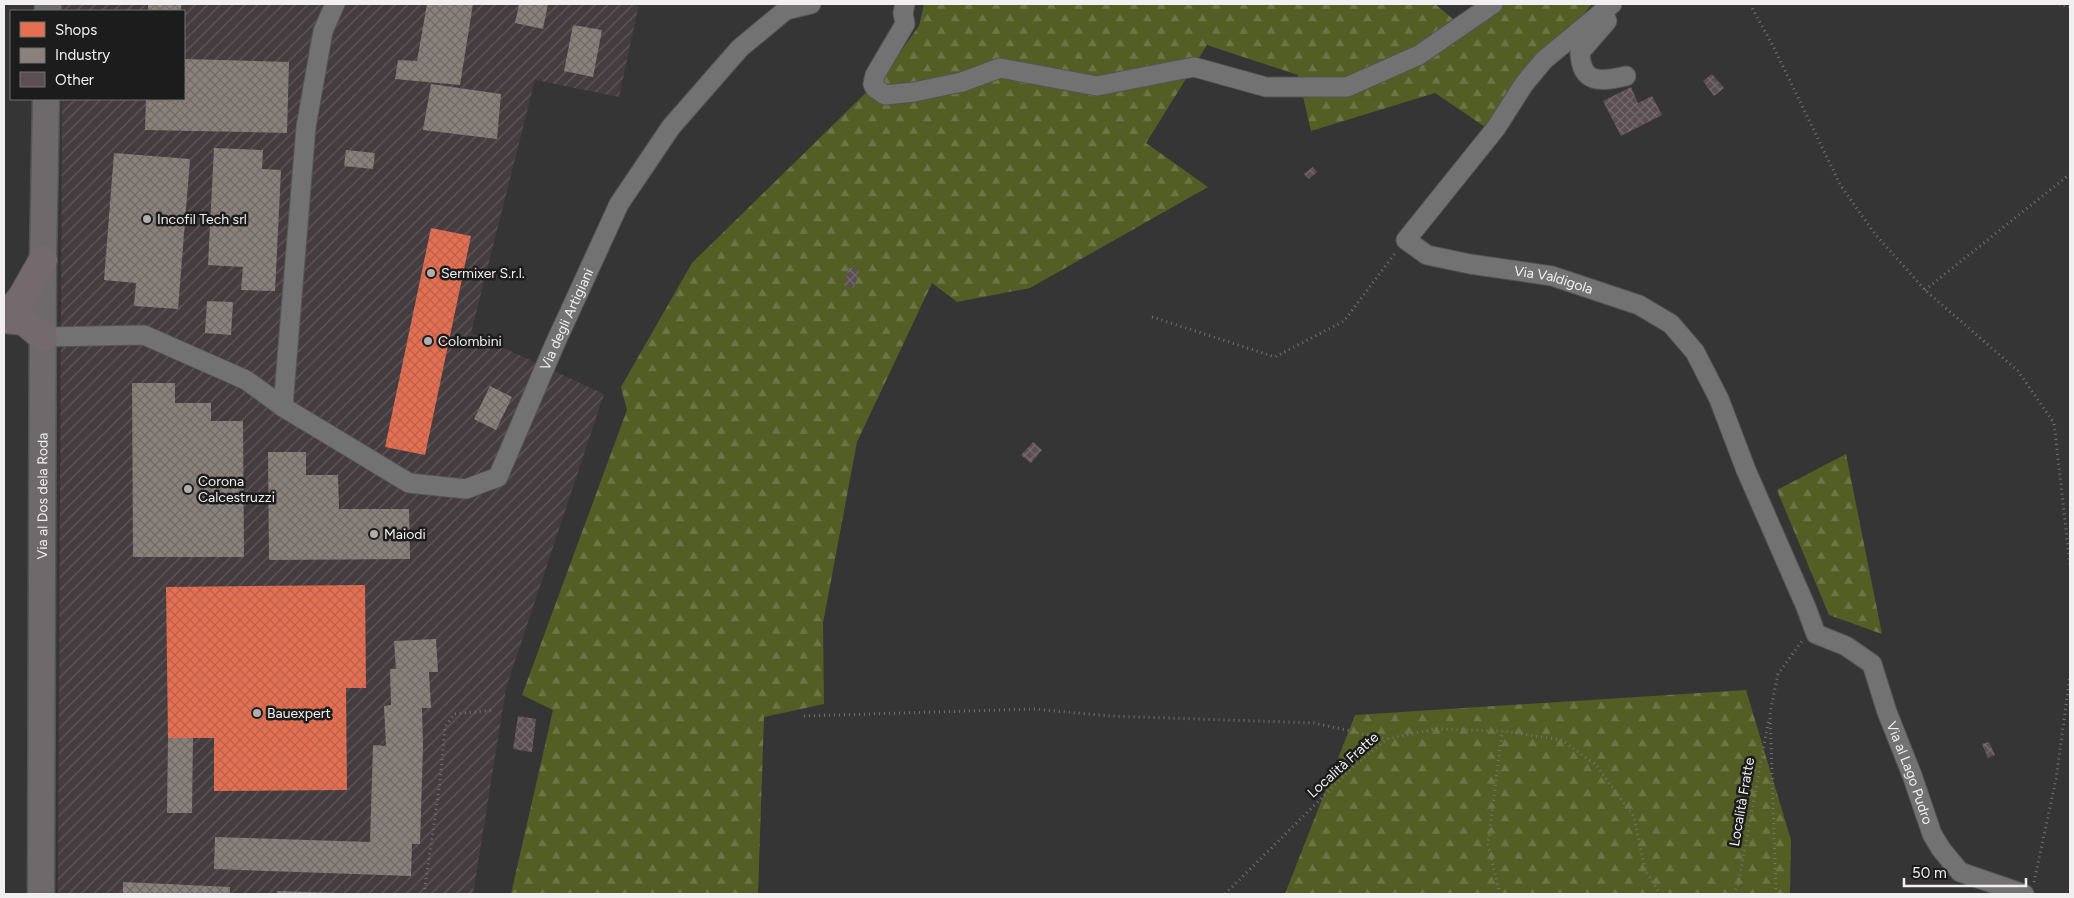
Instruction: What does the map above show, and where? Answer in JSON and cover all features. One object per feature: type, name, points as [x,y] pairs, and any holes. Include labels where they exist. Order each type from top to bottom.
[{"type":"highway","points":[[4,319],[22,297],[43,260]]},
{"type":"highway","points":[[4,319],[24,321],[43,336]]},
{"type":"main road","name":"Via al Dos dela Roda","points":[[41,894],[43,260],[46,100]]},
{"type":"street","points":[[283,408],[306,127],[323,31],[335,4]]},
{"type":"street","name":"Via degli Artigiani","points":[[43,336],[144,335],[246,380],[283,408],[409,483],[466,489],[498,477],[554,346],[619,204],[671,126],[740,48],[786,10],[811,4]]},
{"type":"street","points":[[1465,4],[1465,22]]},
{"type":"street","points":[[901,7],[905,24],[875,75],[873,84],[885,96],[962,82],[1000,68],[1097,86],[1194,67],[1266,87],[1347,87],[1419,54],[1493,4]]},
{"type":"street","points":[[1406,240],[1496,128],[1524,84],[1544,60],[1612,4]]},
{"type":"street","points":[[1623,4],[1597,30],[1580,52],[1580,65],[1591,78],[1602,81],[1626,76]]},
{"type":"street","name":"Via Valdigola","points":[[1406,240],[1427,255],[1470,264],[1552,276],[1639,305],[1671,324],[1695,352],[1719,399],[1746,470],[1816,634]]},
{"type":"street","name":"Via al Lago Pudro","points":[[1816,634],[1846,646],[1872,664],[1887,712],[1912,775],[1932,834],[1941,849],[1960,872],[2029,889]]},
{"type":"path","points":[[1750,4],[1774,48],[1841,186],[1875,234],[1925,290],[2018,371],[2054,423],[2070,565]]},
{"type":"path","points":[[2059,4],[2070,7]]},
{"type":"path","points":[[1925,290],[2070,174]]},
{"type":"path","points":[[1152,317],[1276,357],[1344,321],[1406,240]]},
{"type":"path","points":[[1776,894],[1770,713],[1778,674],[1802,641],[1816,634]]},
{"type":"path","points":[[2029,889],[2056,778],[2070,676]]},
{"type":"path","points":[[804,716],[1033,709],[1111,716],[1314,723],[1387,739]]},
{"type":"path","points":[[424,894],[440,782],[445,727],[454,714],[494,710]]},
{"type":"path","name":"Località Fratte","points":[[1734,894],[1738,885],[1770,713]]},
{"type":"path","name":"Località Fratte","points":[[1225,894],[1355,765],[1387,739],[1435,729],[1502,730],[1562,740],[1596,765],[1634,816],[1646,870],[1660,894]]},
{"type":"path","points":[[1500,894],[1488,845],[1502,730]]},
{"type":"shaded area","points":[[63,4],[639,4],[619,97],[535,80],[471,333],[604,394],[506,688],[473,894],[58,894],[62,100],[185,100],[185,10],[63,10]]},
{"type":"green space","points":[[924,4],[1435,4],[1466,30],[1504,4],[1592,4],[1488,129],[1435,93],[1311,131],[1298,75],[1207,45],[1146,143],[1208,187],[1030,288],[957,302],[932,283],[857,442],[823,623],[824,704],[764,717],[758,894],[511,894],[553,710],[522,695],[627,410],[621,387],[692,263],[883,76],[919,26]]},
{"type":"green space","points":[[1846,454],[1882,634],[1829,615],[1777,490]]},
{"type":"green space","points":[[1746,690],[1791,840],[1790,894],[1285,894],[1355,715]]},
{"type":"building: Shops","name":"Colombini","points":[[431,228],[471,236],[425,455],[385,447]]},
{"type":"building: Shops","name":"Bauexpert","points":[[365,585],[366,688],[346,688],[347,790],[214,791],[214,738],[168,738],[166,587]]},
{"type":"building: Industry","points":[[148,4],[181,4],[181,10],[148,10]]},
{"type":"building: Industry","points":[[427,4],[473,4],[460,85],[395,79],[398,60],[417,61]]},
{"type":"building: Industry","points":[[519,4],[548,4],[543,29],[515,23]]},
{"type":"building: Industry","points":[[573,25],[602,30],[593,77],[564,71]]},
{"type":"building: Industry","points":[[185,59],[289,62],[287,133],[145,130],[146,100],[185,100]]},
{"type":"building: Industry","points":[[431,84],[501,94],[497,139],[423,130]]},
{"type":"building: Industry","points":[[214,148],[263,150],[262,169],[281,170],[275,291],[241,290],[243,267],[208,265]]},
{"type":"building: Industry","points":[[346,150],[375,153],[373,169],[344,166]]},
{"type":"building: Industry","name":"Incofil Tech srl","points":[[114,153],[190,159],[178,309],[134,306],[136,283],[104,280]]},
{"type":"building: Industry","points":[[207,301],[233,302],[231,335],[205,333]]},
{"type":"building: Industry","name":"Corona Calcestruzzi","points":[[132,383],[175,383],[175,403],[211,403],[211,421],[243,421],[244,557],[133,557]]},
{"type":"building: Industry","points":[[490,386],[512,397],[496,430],[474,419]]},
{"type":"building: Industry","points":[[268,452],[306,452],[306,475],[338,475],[339,509],[409,509],[410,559],[269,560]]},
{"type":"building: Industry","points":[[436,639],[438,672],[429,672],[431,708],[422,708],[423,747],[420,844],[412,844],[411,876],[214,869],[215,837],[370,842],[373,745],[386,746],[384,706],[391,705],[390,669],[396,669],[394,641]]},
{"type":"building: Industry","points":[[168,738],[193,738],[192,813],[167,813]]},
{"type":"building: Industry","points":[[123,882],[230,887],[230,894],[123,894]]},
{"type":"building: Industry","points":[[277,891],[338,893],[338,894],[277,894]]},
{"type":"building: Other","points":[[1712,74],[1724,88],[1714,96],[1703,81]]},
{"type":"building: Other","points":[[1631,87],[1638,103],[1652,96],[1662,115],[1621,136],[1603,101]]},
{"type":"building: Other","points":[[1313,167],[1317,172],[1309,179],[1304,174]]},
{"type":"building: Other","points":[[849,267],[859,270],[854,288],[844,285]]},
{"type":"building: Other","points":[[1033,442],[1042,450],[1031,463],[1021,455]]},
{"type":"building: Other","points":[[518,716],[536,719],[532,752],[513,749]]},
{"type":"building: Other","points":[[1989,742],[1995,755],[1988,758],[1982,744]]},
{"type":"place","name":"Incofil Tech srl","points":[[147,219]]},
{"type":"place","name":"Sermixer S.r.l.","points":[[431,273]]},
{"type":"place","name":"Colombini","points":[[428,341]]},
{"type":"place","name":"Corona Calcestruzzi","points":[[188,489]]},
{"type":"place","name":"Maiodi","points":[[374,534]]},
{"type":"place","name":"Bauexpert","points":[[257,713]]}]
